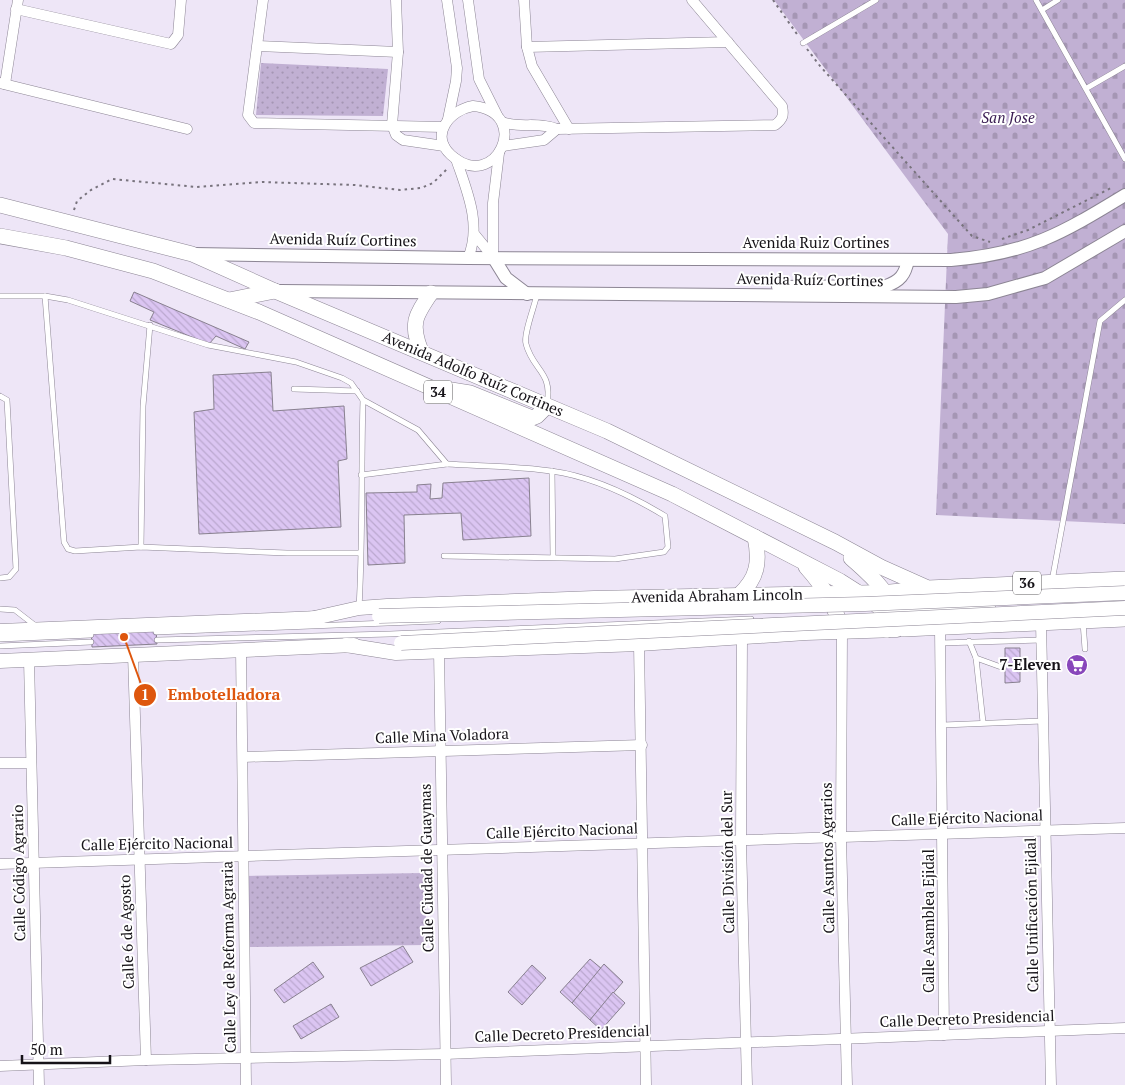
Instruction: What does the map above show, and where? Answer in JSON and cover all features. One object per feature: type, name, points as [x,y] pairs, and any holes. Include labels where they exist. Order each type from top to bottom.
[{"type":"main road","name":"Avenida Adolfo Ruíz Cortines","points":[[0,205],[192,254],[607,431],[835,542],[881,567],[928,588]]},
{"type":"main road","points":[[0,230],[18,234],[36,243]]},
{"type":"main road","name":"Avenida Adolfo Ruíz Cortines","points":[[0,236],[66,248],[153,271],[229,300],[672,494],[859,592]]},
{"type":"main road","points":[[229,300],[275,291]]},
{"type":"main road","points":[[421,351],[414,334],[415,323],[421,308],[431,293]]},
{"type":"main road","points":[[426,387],[470,393],[532,418],[537,416],[547,406]]},
{"type":"main road","points":[[739,595],[747,588],[757,570],[758,560],[755,537]]},
{"type":"main road","points":[[835,542],[891,614]]},
{"type":"main road","points":[[800,560],[833,605],[842,631]]},
{"type":"main road","name":"Avenida Abraham Lincoln","points":[[346,645],[396,653],[639,644],[842,631],[891,614],[928,588],[1125,579]]},
{"type":"main road","name":"Avenida Abraham Lincoln","points":[[310,618],[359,608],[594,598],[739,595],[770,596],[833,605],[859,592],[891,614],[940,635],[1042,623],[1125,619]]},
{"type":"main road","name":"34","points":[[859,592],[891,614]]},
{"type":"main road","name":"Avenida Abraham Lincoln","points":[[0,631],[310,618],[865,604],[1125,595]]},
{"type":"main road","points":[[770,596],[784,613],[784,625],[774,635]]},
{"type":"main road","name":"36","points":[[0,661],[1125,608]]},
{"type":"street","points":[[181,0],[178,35],[171,44],[17,4],[3,83],[187,129]]},
{"type":"street","points":[[263,0],[248,115],[254,123],[392,125],[445,123],[456,112],[473,106],[490,110],[499,119],[516,126],[543,124],[557,129],[775,125],[781,120],[784,113],[782,106],[692,0]]},
{"type":"street","points":[[396,0],[398,52],[392,125],[396,135],[403,140],[444,146],[456,159],[471,204],[475,235],[468,258]]},
{"type":"street","points":[[444,146],[445,123],[457,68],[447,0]]},
{"type":"street","points":[[468,0],[480,80],[499,119],[505,138],[501,150],[493,204],[493,257]]},
{"type":"street","points":[[524,0],[527,47],[535,74],[569,128]]},
{"type":"street","points":[[527,47],[728,42]]},
{"type":"street","points":[[258,46],[398,52]]},
{"type":"street","points":[[456,159],[471,165],[486,163],[501,150],[544,140],[557,129]]},
{"type":"street","name":"Avenida Ruiz Cortines","points":[[493,257],[960,259],[1008,253],[1039,244],[1065,232],[1125,195]]},
{"type":"street","name":"Avenida Ruíz Cortines","points":[[275,291],[909,297],[988,294],[1045,278],[1125,231]]},
{"type":"street","points":[[475,235],[493,257],[506,278],[532,294]]},
{"type":"street","name":"Avenida Ruíz Cortines","points":[[192,254],[493,257]]},
{"type":"street","points":[[734,296],[761,288],[886,286],[896,283],[905,274],[908,260]]},
{"type":"street","name":"Calle Unificación Ejidal","points":[[1042,623],[1045,831],[1052,1085]]},
{"type":"street","name":"Calle Asuntos Agrarios","points":[[842,631],[841,837],[847,1085]]},
{"type":"street","name":"Calle Asamblea Ejidal","points":[[940,635],[943,725],[944,1035]]},
{"type":"street","name":"Calle División del Sur","points":[[742,638],[742,842],[747,1085]]},
{"type":"street","points":[[639,644],[646,1085]]},
{"type":"street","name":"Calle Ley de Reforma Agraria","points":[[241,649],[246,1085]]},
{"type":"street","name":"Calle Ciudad de Guaymas","points":[[439,651],[446,1085]]},
{"type":"street","name":"Calle 6 de Agosto","points":[[133,654],[146,1060]]},
{"type":"street","name":"Calle Código Agrario","points":[[29,660],[39,1085]]},
{"type":"street","name":"Calle Mina Voladora","points":[[243,757],[642,745]]},
{"type":"street","points":[[0,763],[31,763]]},
{"type":"street","name":"Calle Ejército Nacional","points":[[0,864],[742,842],[943,833],[1125,828]]},
{"type":"street","name":"Calle Decreto Presidencial","points":[[0,1066],[146,1060],[445,1054],[846,1037],[1050,1032],[1125,1028]]},
{"type":"lane","points":[[803,43],[876,0]]},
{"type":"lane","points":[[1036,0],[1087,88],[1125,159]]},
{"type":"lane","points":[[1042,10],[1058,0]]},
{"type":"lane","points":[[1087,88],[1125,66]]},
{"type":"lane","points":[[532,294],[525,342],[534,363],[544,374],[549,394],[547,406]]},
{"type":"lane","points":[[0,296],[45,296],[68,300],[208,345],[296,362],[342,378],[358,391],[363,400],[359,608]]},
{"type":"lane","points":[[45,296],[64,542],[68,549],[75,551],[141,547],[287,553],[360,553]]},
{"type":"lane","points":[[1052,582],[1100,321],[1125,300]]},
{"type":"lane","points":[[141,547],[143,406],[150,325]]},
{"type":"lane","points":[[294,388],[358,391]]},
{"type":"lane","points":[[0,396],[7,400],[16,569],[9,577],[0,578]]},
{"type":"lane","points":[[363,400],[418,430],[447,464]]},
{"type":"lane","points":[[361,475],[447,464],[552,471],[582,478],[664,515],[668,547],[664,552],[615,559],[553,556],[444,556]]},
{"type":"lane","points":[[552,471],[553,556]]},
{"type":"lane","points":[[891,614],[1125,584]]},
{"type":"lane","points":[[156,632],[784,613],[833,605],[891,614],[1125,595]]},
{"type":"lane","points":[[157,640],[390,634],[784,613],[833,605],[873,602]]},
{"type":"lane","points":[[0,609],[15,610],[40,629]]},
{"type":"lane","points":[[1083,621],[1085,649]]},
{"type":"lane","points":[[0,639],[91,635]]},
{"type":"lane","points":[[940,635],[969,642],[1041,640]]},
{"type":"lane","points":[[0,646],[92,642]]},
{"type":"lane","points":[[969,642],[976,658],[983,722]]},
{"type":"lane","points":[[976,658],[1001,667]]},
{"type":"lane","points":[[943,725],[1043,721]]},
{"type":"path","points":[[773,0],[820,66],[972,236],[992,242]]},
{"type":"path","points":[[69,222],[78,201],[91,190],[112,179],[197,187],[262,182],[355,185],[400,190],[421,188],[433,182],[456,159]]},
{"type":"path","points":[[1001,239],[1028,230],[1116,185]]},
{"type":"green space","name":"San Jose","points":[[774,0],[1125,0],[1125,524],[936,515],[948,234]]},
{"type":"green space","points":[[261,63],[388,69],[383,116],[256,115]]},
{"type":"green space","points":[[424,873],[427,945],[247,947],[245,876]]},
{"type":"building","points":[[134,292],[249,342],[245,349],[216,336],[209,344],[150,320],[154,312],[130,301]]},
{"type":"building","points":[[271,372],[273,411],[344,406],[347,459],[338,461],[341,527],[199,534],[194,412],[214,409],[213,375]]},
{"type":"building","points":[[529,478],[531,536],[463,540],[461,513],[404,515],[405,563],[368,565],[366,493],[417,492],[417,485],[431,484],[430,499],[442,498],[443,483]]},
{"type":"building","points":[[156,629],[157,644],[92,647],[91,631]]},
{"type":"building","points":[[1005,648],[1020,648],[1020,682],[1005,683]]},
{"type":"building","points":[[403,946],[413,962],[371,986],[360,968]]},
{"type":"building","points":[[590,959],[602,969],[572,1003],[560,992]]},
{"type":"building","points":[[313,962],[324,977],[284,1003],[274,990]]},
{"type":"building","points":[[604,964],[623,982],[590,1020],[572,1003]]},
{"type":"building","points":[[532,965],[546,978],[522,1005],[508,992]]},
{"type":"building","points":[[613,992],[625,1003],[601,1030],[590,1020]]},
{"type":"building","points":[[331,1004],[339,1017],[301,1039],[293,1026]]},
{"type":"place","name":"Embotelladora","points":[[124,637]]},
{"type":"place","name":"7-Eleven","points":[[1077,665]]}]
